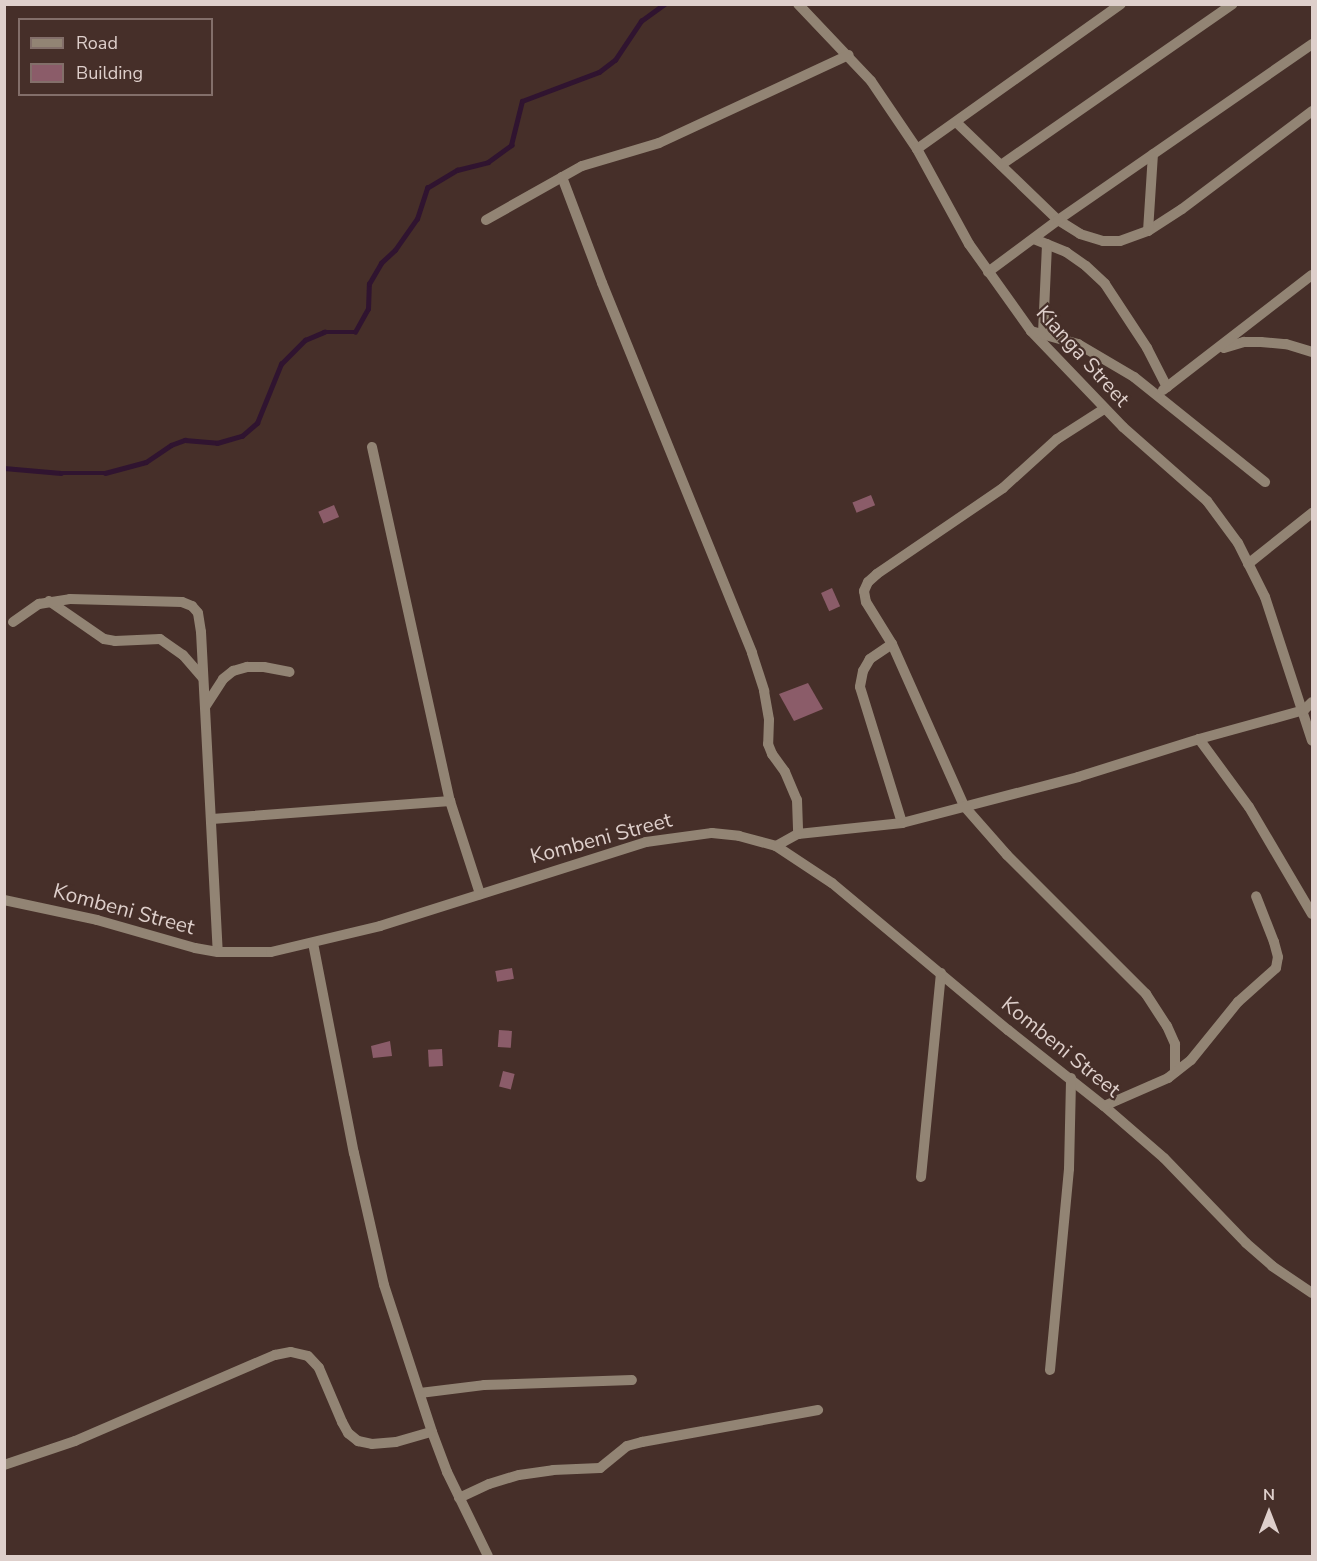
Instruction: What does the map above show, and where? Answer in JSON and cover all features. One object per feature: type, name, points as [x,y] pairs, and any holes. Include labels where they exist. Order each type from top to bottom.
[{"type":"street","name":"Kianga Street","points":[[798,4],[849,55],[871,81],[917,149],[969,244],[1031,331],[1104,409],[1161,463],[1207,501],[1238,543],[1264,597],[1308,706],[1312,741]]},
{"type":"street","points":[[917,149],[1121,4]]},
{"type":"street","points":[[1001,165],[1233,4]]},
{"type":"street","points":[[988,272],[1058,220],[1312,44]]},
{"type":"street","points":[[486,220],[582,166],[660,143],[849,55]]},
{"type":"street","points":[[956,122],[1058,220],[1080,234],[1103,241],[1120,240],[1148,231],[1198,197],[1312,111]]},
{"type":"street","points":[[1148,231],[1153,154]]},
{"type":"street","points":[[562,177],[602,283],[752,653],[768,710],[768,744],[785,772],[797,800],[798,834]]},
{"type":"street","points":[[1034,239],[1066,252],[1086,266],[1105,284],[1147,348],[1167,387]]},
{"type":"street","points":[[1043,333],[1047,244]]},
{"type":"street","points":[[1157,394],[1218,350],[1312,275]]},
{"type":"street","points":[[1031,331],[1078,344],[1134,377],[1265,482]]},
{"type":"street","points":[[1218,350],[1244,342],[1262,342],[1286,344],[1312,352]]},
{"type":"street","points":[[1104,409],[1057,440],[1003,488],[868,582],[864,591],[866,602],[892,644],[964,806],[1007,855],[1146,994],[1167,1026],[1175,1044],[1175,1072]]},
{"type":"street","points":[[372,447],[450,801],[480,894]]},
{"type":"street","points":[[1248,564],[1312,513]]},
{"type":"street","points":[[13,622],[39,604],[49,601],[156,600],[182,602],[192,606],[198,614],[201,632],[218,952]]},
{"type":"street","points":[[49,601],[104,639],[115,641],[160,639],[183,655],[203,678]]},
{"type":"street","points":[[892,644],[870,659],[863,671],[860,687],[902,823]]},
{"type":"street","points":[[205,708],[223,679],[233,671],[264,668],[290,672]]},
{"type":"street","points":[[776,846],[798,834],[902,823],[1078,777],[1308,706]]},
{"type":"street","points":[[1199,739],[1249,807],[1312,914]]},
{"type":"street","points":[[212,819],[450,801]]},
{"type":"street","name":"Kombeni Street","points":[[4,900],[65,912],[195,948],[218,952],[272,952],[380,926],[646,842],[712,833],[739,836],[776,846],[832,883],[1071,1078],[1164,1158],[1246,1243],[1272,1266],[1312,1293]]},
{"type":"street","points":[[1104,1106],[1149,1087],[1191,1060],[1238,1002],[1276,968],[1278,957],[1274,942],[1256,896]]},
{"type":"street","points":[[313,943],[354,1153],[384,1285],[432,1432],[459,1498],[488,1557]]},
{"type":"street","points":[[921,1177],[941,973]]},
{"type":"street","points":[[1050,1370],[1069,1169],[1071,1078]]},
{"type":"street","points":[[4,1465],[75,1441],[275,1355],[291,1352],[308,1356],[319,1368],[342,1422],[348,1433],[358,1441],[372,1444],[396,1442],[432,1432]]},
{"type":"street","points":[[420,1393],[484,1385],[632,1380]]},
{"type":"street","points":[[459,1498],[489,1484],[519,1475],[553,1470],[600,1468],[627,1446],[642,1442],[818,1410]]},
{"type":"building","points":[[871,495],[875,505],[857,513],[852,502]]},
{"type":"building","points":[[334,505],[339,517],[323,524],[318,512]]},
{"type":"building","points":[[832,588],[840,606],[829,611],[821,593]]},
{"type":"building","points":[[808,683],[823,709],[794,721],[779,694]]},
{"type":"building","points":[[512,968],[514,979],[497,982],[495,971]]},
{"type":"building","points":[[499,1030],[512,1031],[511,1048],[498,1047]]},
{"type":"building","points":[[390,1041],[392,1056],[373,1058],[371,1046]]},
{"type":"building","points":[[442,1049],[443,1066],[429,1067],[428,1050]]},
{"type":"building","points":[[503,1071],[515,1074],[511,1089],[499,1087]]},
{"type":"waterway","points":[[4,468],[61,473],[105,473],[146,462],[171,445],[185,440],[217,443],[242,436],[257,423],[281,364],[305,340],[324,332],[355,332],[368,309],[369,284],[381,263],[395,250],[417,219],[427,188],[457,170],[488,162],[511,145],[522,101],[599,72],[615,60],[641,21],[664,4]]}]
